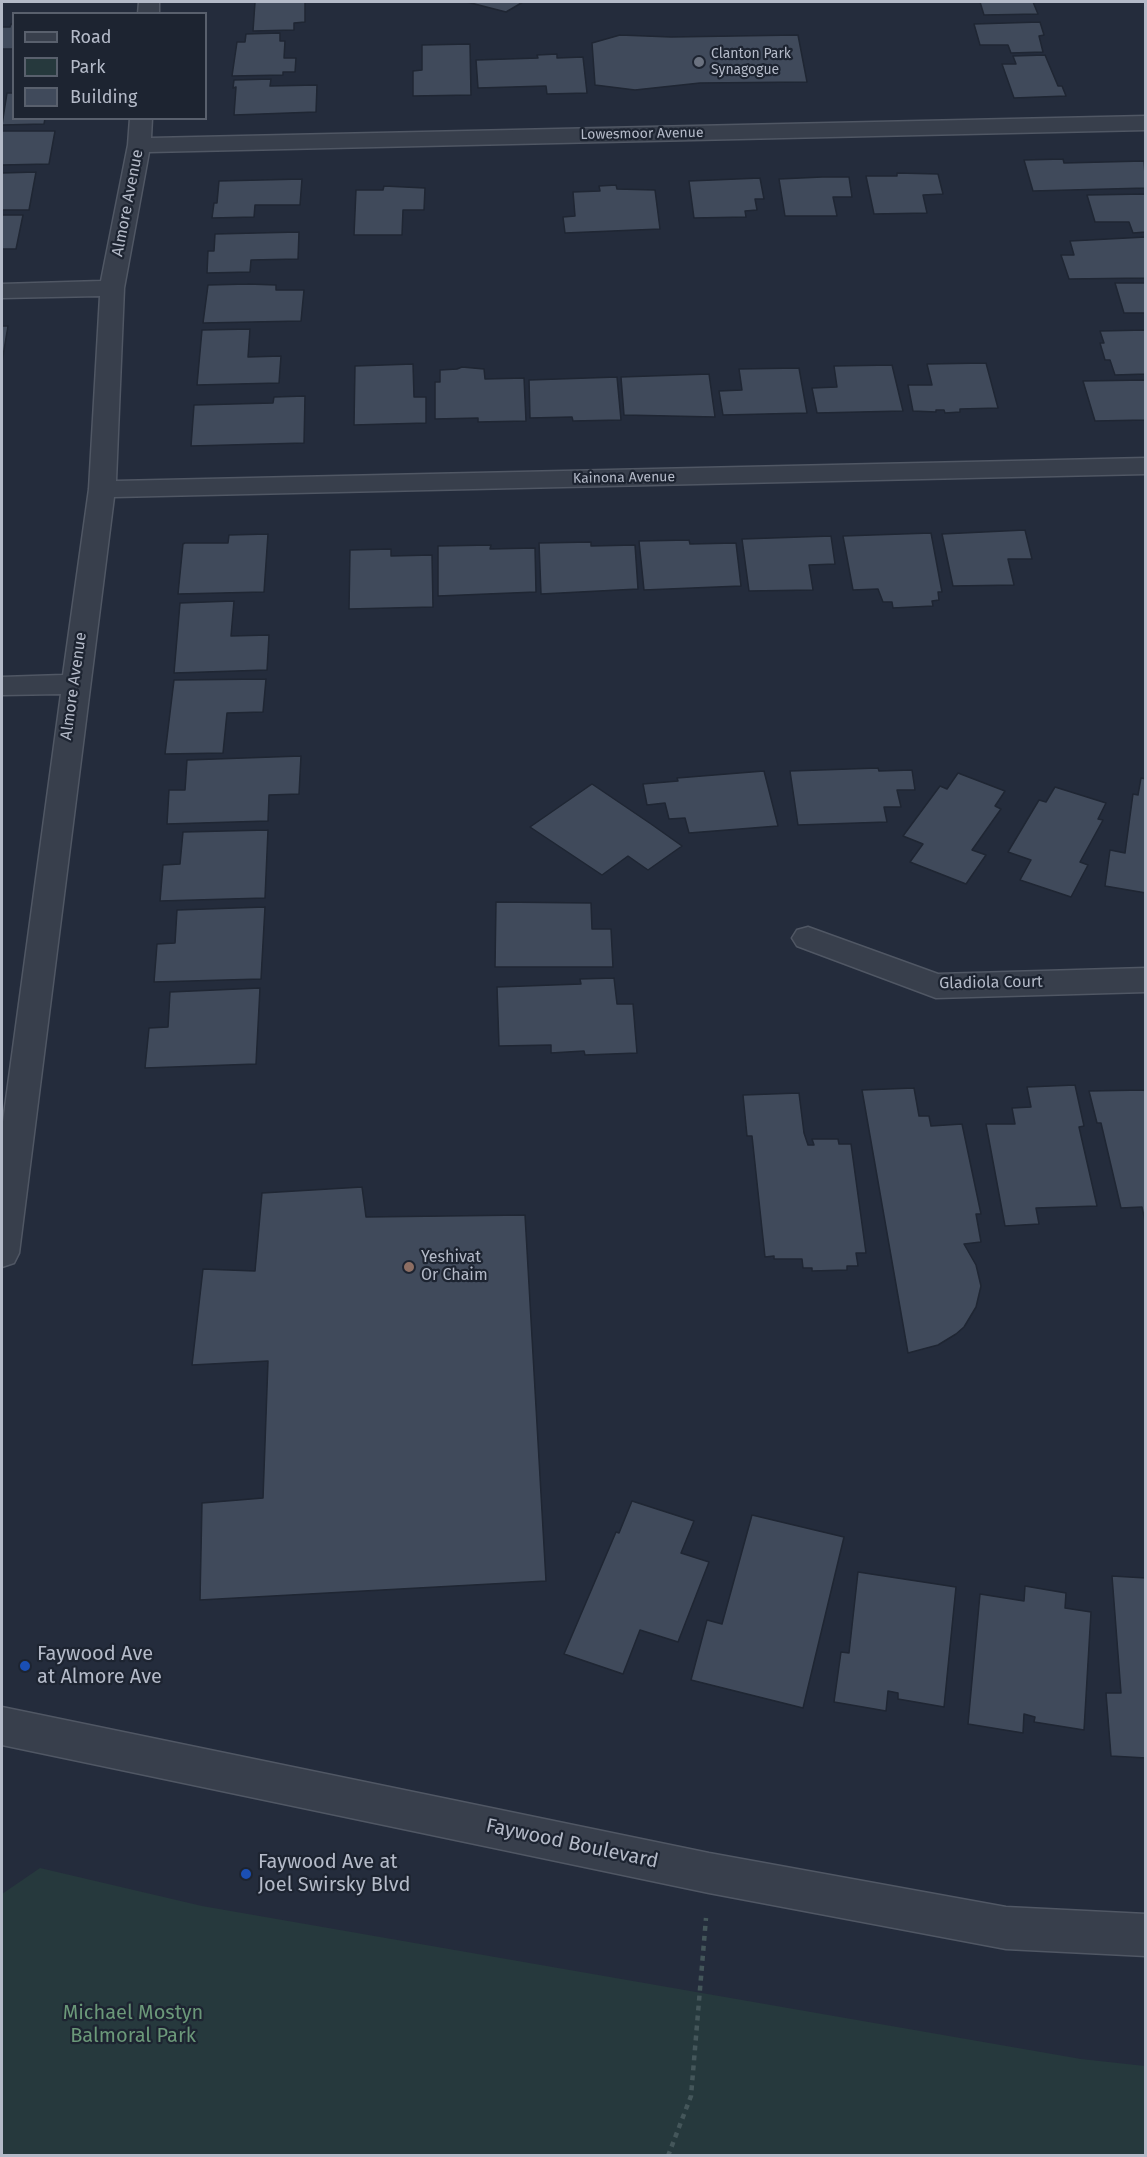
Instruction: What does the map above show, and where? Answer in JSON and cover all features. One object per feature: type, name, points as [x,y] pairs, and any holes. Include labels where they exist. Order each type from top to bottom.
[{"type":"street","name":"Lowesmoor Avenue","points":[[140,131],[1146,123]]},
{"type":"street","name":"Almore Avenue","points":[[2,1253],[74,684],[102,489],[112,288],[140,131]]},
{"type":"street","points":[[2,291],[112,288]]},
{"type":"street","name":"Kainona Avenue","points":[[102,489],[1146,466]]},
{"type":"street","points":[[2,686],[74,684]]},
{"type":"street","name":"Gladiola Court","points":[[808,938],[936,986],[1146,980]]},
{"type":"street","name":"Faywood Boulevard","points":[[2,1726],[709,1872],[1006,1928],[1146,1935]]},
{"type":"path","points":[[668,2156],[691,2096],[709,1872]]},
{"type":"green space","name":"Michael Mostyn Balmoral Park","points":[[40,1868],[202,1906],[1081,2059],[1145,2066],[1145,2155],[2,2155],[2,1894]]},
{"type":"building","points":[[255,2],[305,2],[305,22],[294,23],[294,30],[253,31]]},
{"type":"building","points":[[467,2],[523,2],[506,12]]},
{"type":"building","points":[[980,2],[1033,2],[1038,14],[984,15]]},
{"type":"building","points":[[1040,22],[1044,35],[1039,36],[1043,52],[1011,53],[1008,45],[980,45],[974,24]]},
{"type":"building","points":[[12,24],[12,49],[2,49],[2,27],[10,27]]},
{"type":"building","points":[[280,33],[280,41],[285,41],[284,58],[296,58],[295,72],[283,72],[283,75],[232,76],[237,42],[245,42],[246,34]]},
{"type":"building","name":"Clanton Park Synagogue","points":[[620,35],[671,37],[798,35],[807,82],[700,83],[635,90],[595,85],[592,43]]},
{"type":"building","points":[[470,44],[471,95],[413,96],[413,71],[422,70],[422,45]]},
{"type":"building","points":[[557,54],[557,58],[583,57],[587,93],[547,94],[546,86],[478,88],[476,60],[538,58],[537,55]]},
{"type":"building","points":[[1045,55],[1058,86],[1062,86],[1066,96],[1014,98],[1002,64],[1016,64],[1013,56]]},
{"type":"building","points":[[271,79],[270,86],[317,85],[316,112],[234,115],[236,87],[233,88],[234,80]]},
{"type":"building","points":[[7,93],[12,93],[12,120],[45,120],[44,124],[2,125]]},
{"type":"building","points":[[2,131],[55,131],[49,164],[2,165]]},
{"type":"building","points":[[1063,159],[1064,163],[1144,161],[1146,188],[1033,191],[1024,160]]},
{"type":"building","points":[[36,172],[29,210],[2,210],[2,173]]},
{"type":"building","points":[[897,173],[938,174],[943,194],[923,195],[927,213],[874,214],[866,176],[897,176]]},
{"type":"building","points":[[849,177],[852,197],[833,197],[837,216],[785,216],[779,179]]},
{"type":"building","points":[[760,178],[764,199],[755,199],[757,210],[745,211],[746,217],[694,218],[689,181]]},
{"type":"building","points":[[302,179],[300,205],[255,205],[254,217],[212,218],[214,203],[217,203],[219,181]]},
{"type":"building","points":[[616,185],[617,189],[655,190],[660,229],[565,233],[563,217],[575,216],[573,192],[600,191],[599,186]]},
{"type":"building","points":[[384,186],[425,188],[424,210],[403,210],[402,235],[354,235],[356,190],[383,190]]},
{"type":"building","points":[[1146,194],[1146,232],[1133,233],[1129,222],[1095,222],[1087,195]]},
{"type":"building","points":[[2,215],[23,215],[16,249],[2,249]]},
{"type":"building","points":[[299,232],[298,259],[251,260],[250,272],[207,273],[208,251],[214,251],[215,234]]},
{"type":"building","points":[[1146,237],[1146,278],[1069,279],[1061,255],[1074,255],[1070,241]]},
{"type":"building","points":[[1115,283],[1146,283],[1146,313],[1124,313]]},
{"type":"building","points":[[208,285],[276,285],[276,290],[304,290],[301,321],[203,323]]},
{"type":"building","points":[[2,326],[8,326],[2,362]]},
{"type":"building","points":[[250,329],[248,357],[281,356],[279,383],[197,385],[202,330]]},
{"type":"building","points":[[1146,330],[1146,374],[1115,375],[1110,360],[1105,360],[1100,343],[1104,343],[1100,331]]},
{"type":"building","points":[[986,363],[998,408],[960,409],[960,412],[945,413],[944,410],[913,411],[908,385],[932,385],[927,364]]},
{"type":"building","points":[[413,364],[414,397],[426,397],[426,423],[354,425],[355,366]]},
{"type":"building","points":[[892,365],[903,411],[817,413],[812,388],[837,387],[834,366]]},
{"type":"building","points":[[462,367],[484,369],[485,379],[524,378],[526,421],[478,422],[478,418],[435,419],[435,382],[440,382],[440,370]]},
{"type":"building","points":[[799,368],[807,413],[723,415],[719,391],[742,390],[739,369]]},
{"type":"building","points":[[709,374],[715,417],[624,415],[621,377]]},
{"type":"building","points":[[617,377],[621,420],[573,421],[572,417],[530,418],[529,380]]},
{"type":"building","points":[[1146,380],[1146,420],[1095,421],[1083,381]]},
{"type":"building","points":[[305,396],[304,443],[191,446],[194,405],[273,403],[274,397]]},
{"type":"building","points":[[1025,530],[1032,559],[1008,559],[1014,585],[953,586],[942,534]]},
{"type":"building","points":[[931,533],[942,592],[938,592],[939,600],[932,601],[933,606],[893,608],[892,602],[883,602],[878,589],[853,590],[843,536]]},
{"type":"building","points":[[268,534],[264,592],[178,594],[183,544],[228,543],[229,535]]},
{"type":"building","points":[[831,536],[835,564],[809,565],[813,590],[749,591],[742,539]]},
{"type":"building","points":[[689,540],[690,544],[736,543],[741,586],[644,590],[639,541]]},
{"type":"building","points":[[591,542],[591,546],[635,545],[638,589],[541,594],[539,543]]},
{"type":"building","points":[[491,545],[490,549],[535,548],[536,592],[438,596],[438,546]]},
{"type":"building","points":[[391,549],[391,556],[432,555],[433,607],[349,609],[350,550]]},
{"type":"building","points":[[234,601],[231,636],[269,635],[267,670],[174,673],[180,603]]},
{"type":"building","points":[[266,679],[263,712],[227,713],[223,753],[165,754],[174,680]]},
{"type":"building","points":[[301,756],[299,794],[269,795],[268,821],[167,824],[169,790],[185,790],[187,760]]},
{"type":"building","points":[[878,768],[879,771],[912,770],[915,790],[897,790],[901,807],[884,807],[887,822],[798,825],[790,771]]},
{"type":"building","points":[[764,771],[778,826],[689,833],[685,818],[669,819],[665,803],[647,805],[643,784],[678,781],[677,778]]},
{"type":"building","points":[[958,773],[1005,791],[995,806],[1001,809],[972,850],[986,855],[966,884],[910,862],[923,844],[903,836],[940,786],[947,789]]},
{"type":"building","points":[[1141,778],[1146,779],[1146,893],[1105,886],[1110,850],[1125,853],[1133,794],[1138,795]]},
{"type":"building","points":[[592,784],[682,846],[648,870],[628,856],[602,875],[530,827]]},
{"type":"building","points":[[1055,787],[1106,803],[1098,819],[1103,820],[1080,862],[1088,865],[1071,897],[1020,880],[1031,860],[1008,852],[1039,800],[1046,802]]},
{"type":"building","points":[[268,830],[265,898],[160,901],[163,865],[180,864],[183,832]]},
{"type":"building","points":[[496,902],[591,903],[592,929],[611,929],[613,967],[495,967]]},
{"type":"building","points":[[265,907],[261,979],[154,982],[157,944],[175,943],[177,910]]},
{"type":"building","points":[[614,978],[617,1004],[633,1004],[637,1053],[585,1055],[584,1051],[551,1053],[551,1045],[499,1046],[497,987],[581,984],[580,979]]},
{"type":"building","points":[[260,988],[256,1064],[145,1068],[149,1028],[168,1027],[170,992]]},
{"type":"building","points":[[1075,1085],[1084,1126],[1079,1127],[1097,1206],[1036,1208],[1039,1224],[1005,1226],[986,1124],[1015,1124],[1012,1108],[1031,1107],[1027,1087]]},
{"type":"building","points":[[914,1088],[919,1116],[929,1116],[931,1126],[962,1124],[981,1214],[976,1214],[981,1242],[964,1244],[976,1265],[981,1286],[976,1307],[964,1327],[938,1345],[908,1353],[862,1090]]},
{"type":"building","points":[[1144,1090],[1146,1094],[1145,1221],[1142,1207],[1121,1208],[1101,1123],[1097,1123],[1089,1091]]},
{"type":"building","points":[[799,1093],[804,1133],[808,1145],[814,1145],[812,1139],[838,1139],[839,1144],[851,1144],[866,1253],[856,1253],[858,1266],[847,1266],[847,1270],[812,1271],[812,1268],[803,1268],[802,1259],[765,1257],[752,1136],[747,1136],[743,1095]]},
{"type":"building","points":[[362,1187],[366,1217],[525,1215],[546,1581],[200,1600],[202,1503],[263,1498],[268,1361],[192,1365],[203,1269],[255,1271],[262,1193]]},
{"type":"building","points":[[632,1501],[694,1521],[681,1553],[709,1562],[678,1642],[640,1630],[623,1674],[564,1654],[616,1532],[619,1533]]},
{"type":"building","points":[[752,1515],[844,1537],[803,1708],[691,1680],[707,1620],[722,1624]]},
{"type":"building","points":[[858,1572],[956,1587],[944,1707],[898,1699],[898,1693],[888,1691],[886,1711],[834,1702],[841,1652],[849,1653]]},
{"type":"building","points":[[1112,1576],[1146,1578],[1146,1758],[1111,1756],[1106,1693],[1121,1693]]},
{"type":"building","points":[[1025,1586],[1066,1593],[1065,1608],[1091,1612],[1084,1730],[1034,1722],[1035,1717],[1024,1714],[1023,1733],[968,1724],[980,1594],[1024,1601]]},
{"type":"place","name":"Clanton Park Synagogue","points":[[699,62]]},
{"type":"place","name":"Yeshivat Or Chaim","points":[[409,1267]]},
{"type":"place","name":"Faywood Ave at Almore Ave","points":[[25,1666]]},
{"type":"place","name":"Faywood Ave at Joel Swirsky Blvd","points":[[246,1874]]}]
